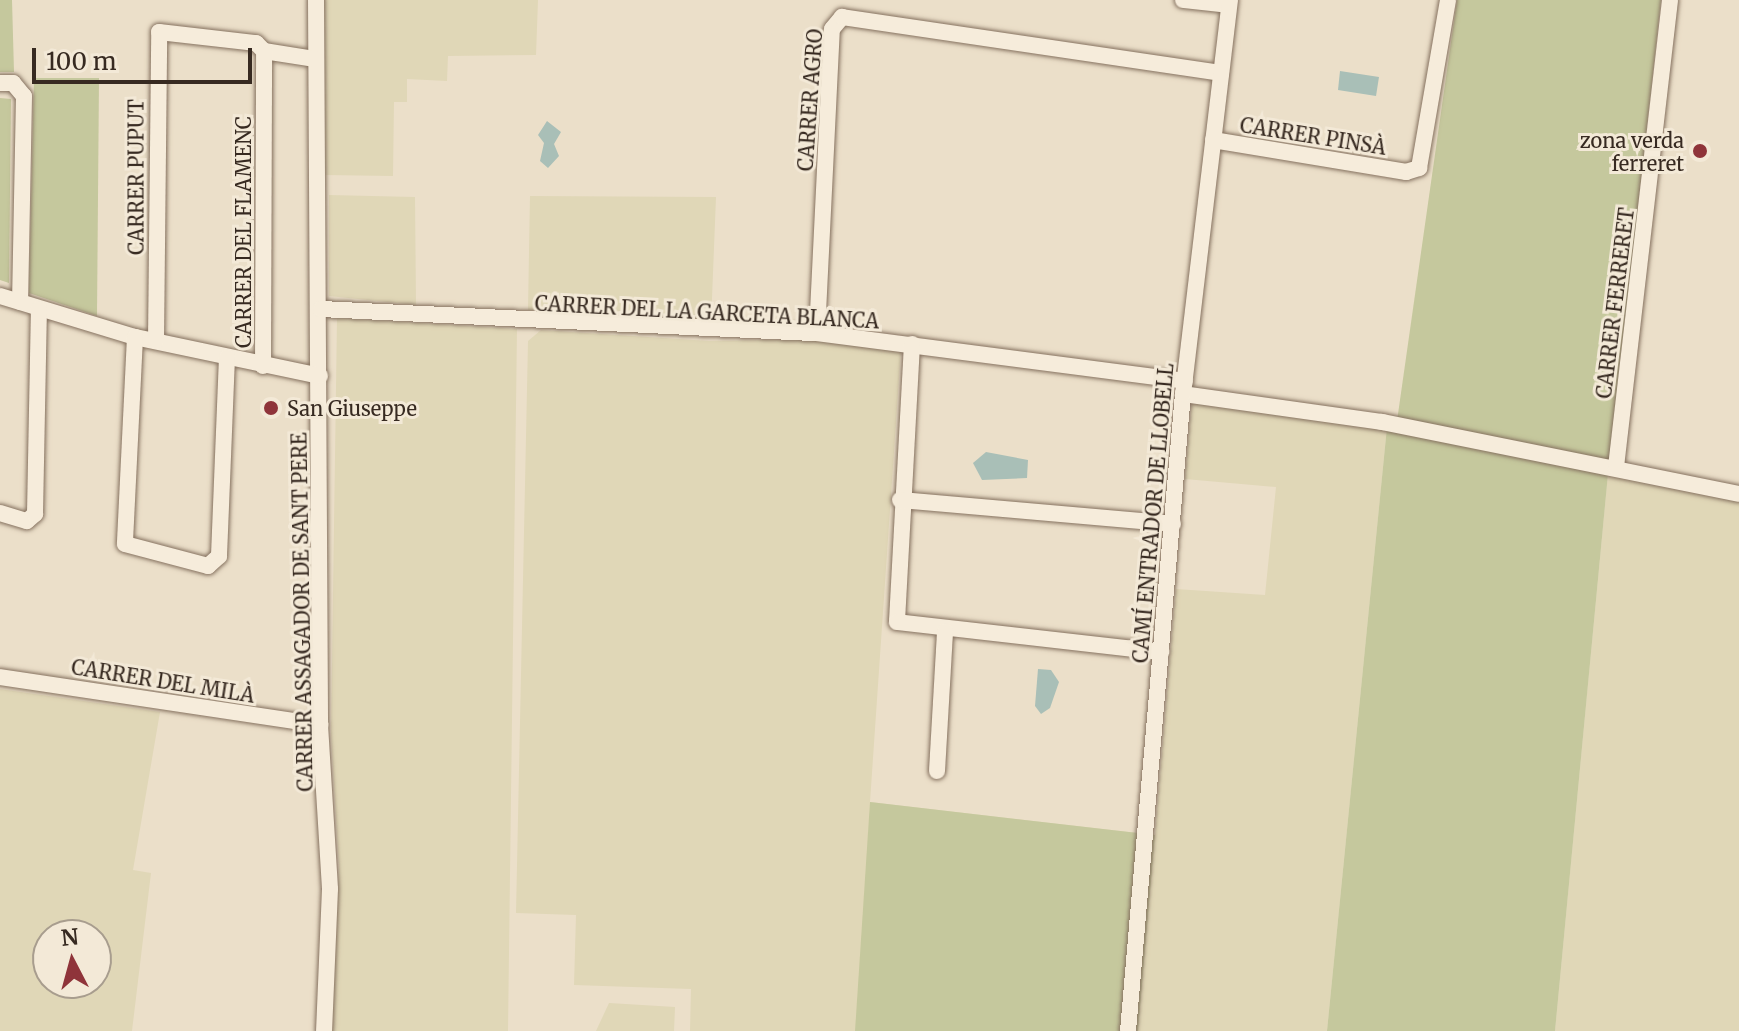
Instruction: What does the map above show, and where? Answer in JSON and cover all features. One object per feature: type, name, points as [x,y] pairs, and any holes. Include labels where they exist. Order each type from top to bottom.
[{"type":"street","name":"CARRER ASSAGADOR DE SANT PERE","points":[[316,0],[321,309],[320,725],[330,889],[324,1031]]},
{"type":"street","points":[[1183,0],[1230,3]]},
{"type":"street","name":"CARRER PINSÀ","points":[[1213,140],[1406,172],[1424,162],[1448,0]]},
{"type":"street","name":"CARRER FERRERET","points":[[1616,467],[1670,0]]},
{"type":"street","name":"CAMÍ ENTRADOR DE LLOBELL","points":[[1128,1031],[1184,388],[1230,3]]},
{"type":"street","name":"CARRER AGRO","points":[[817,333],[832,29],[842,17],[1221,73]]},
{"type":"street","name":"CARRER PUPUT","points":[[156,341],[156,37],[164,29],[256,43],[264,51],[315,59]]},
{"type":"street","name":"CARRER DEL FLAMENC","points":[[263,366],[264,51]]},
{"type":"street","points":[[0,83],[13,83],[24,96],[20,302]]},
{"type":"street","points":[[0,296],[135,337],[320,376]]},
{"type":"street","points":[[0,513],[27,521],[35,514],[39,309]]},
{"type":"street","name":"CARRER DEL LA GARCETA BLANCA","points":[[321,309],[817,333],[912,344],[1382,422],[1739,494]]},
{"type":"street","points":[[135,337],[125,544],[208,566],[219,556],[227,357]]},
{"type":"street","points":[[912,344],[894,615],[903,626],[1161,652]]},
{"type":"street","points":[[900,500],[1173,524]]},
{"type":"street","points":[[937,771],[945,631]]},
{"type":"street","name":"CARRER DEL MILÀ","points":[[0,677],[320,725]]},
{"type":"shaded area","points":[[324,0],[538,0],[536,55],[448,56],[447,81],[407,79],[407,102],[394,102],[393,176],[324,175]]},
{"type":"shaded area","points":[[329,195],[415,197],[416,305],[329,296]]},
{"type":"shaded area","points":[[530,196],[716,197],[711,323],[528,310]]},
{"type":"shaded area","points":[[337,318],[517,329],[508,1031],[330,1031],[339,867],[331,734]]},
{"type":"shaded area","points":[[541,330],[709,341],[825,339],[901,349],[870,802],[1155,835],[1176,589],[1265,595],[1276,487],[1185,479],[1192,401],[1387,427],[1327,1031],[690,1031],[691,989],[574,985],[576,915],[516,913],[528,341]]},
{"type":"shaded area","points":[[1608,474],[1739,502],[1739,1031],[1555,1031]]},
{"type":"shaded area","points":[[0,689],[160,712],[133,870],[151,873],[132,1031],[0,1031]]},
{"type":"shaded area","points":[[609,1003],[675,1007],[674,1031],[596,1031]]},
{"type":"green space","points":[[0,0],[12,0],[14,72],[0,72]]},
{"type":"green space","points":[[1457,0],[1661,0],[1610,461],[1397,421]]},
{"type":"green space","points":[[34,78],[99,78],[97,316],[29,293]]},
{"type":"green space","points":[[0,98],[11,99],[9,283],[0,280]]},
{"type":"green space","points":[[1387,427],[1608,474],[1555,1031],[1327,1031]]},
{"type":"green space","points":[[870,802],[1155,835],[1138,1031],[855,1031]]},
{"type":"water","points":[[1340,71],[1379,77],[1376,96],[1338,90]]},
{"type":"water","points":[[547,121],[561,132],[554,144],[559,156],[548,168],[540,161],[544,143],[538,135]]},
{"type":"water","points":[[986,452],[1028,460],[1027,478],[982,480],[973,463]]},
{"type":"water","points":[[1038,669],[1051,670],[1059,682],[1050,708],[1041,714],[1035,706]]},
{"type":"place","name":"zona verda ferreret","points":[[1700,151]]},
{"type":"place","name":"San Giuseppe","points":[[271,408]]}]
